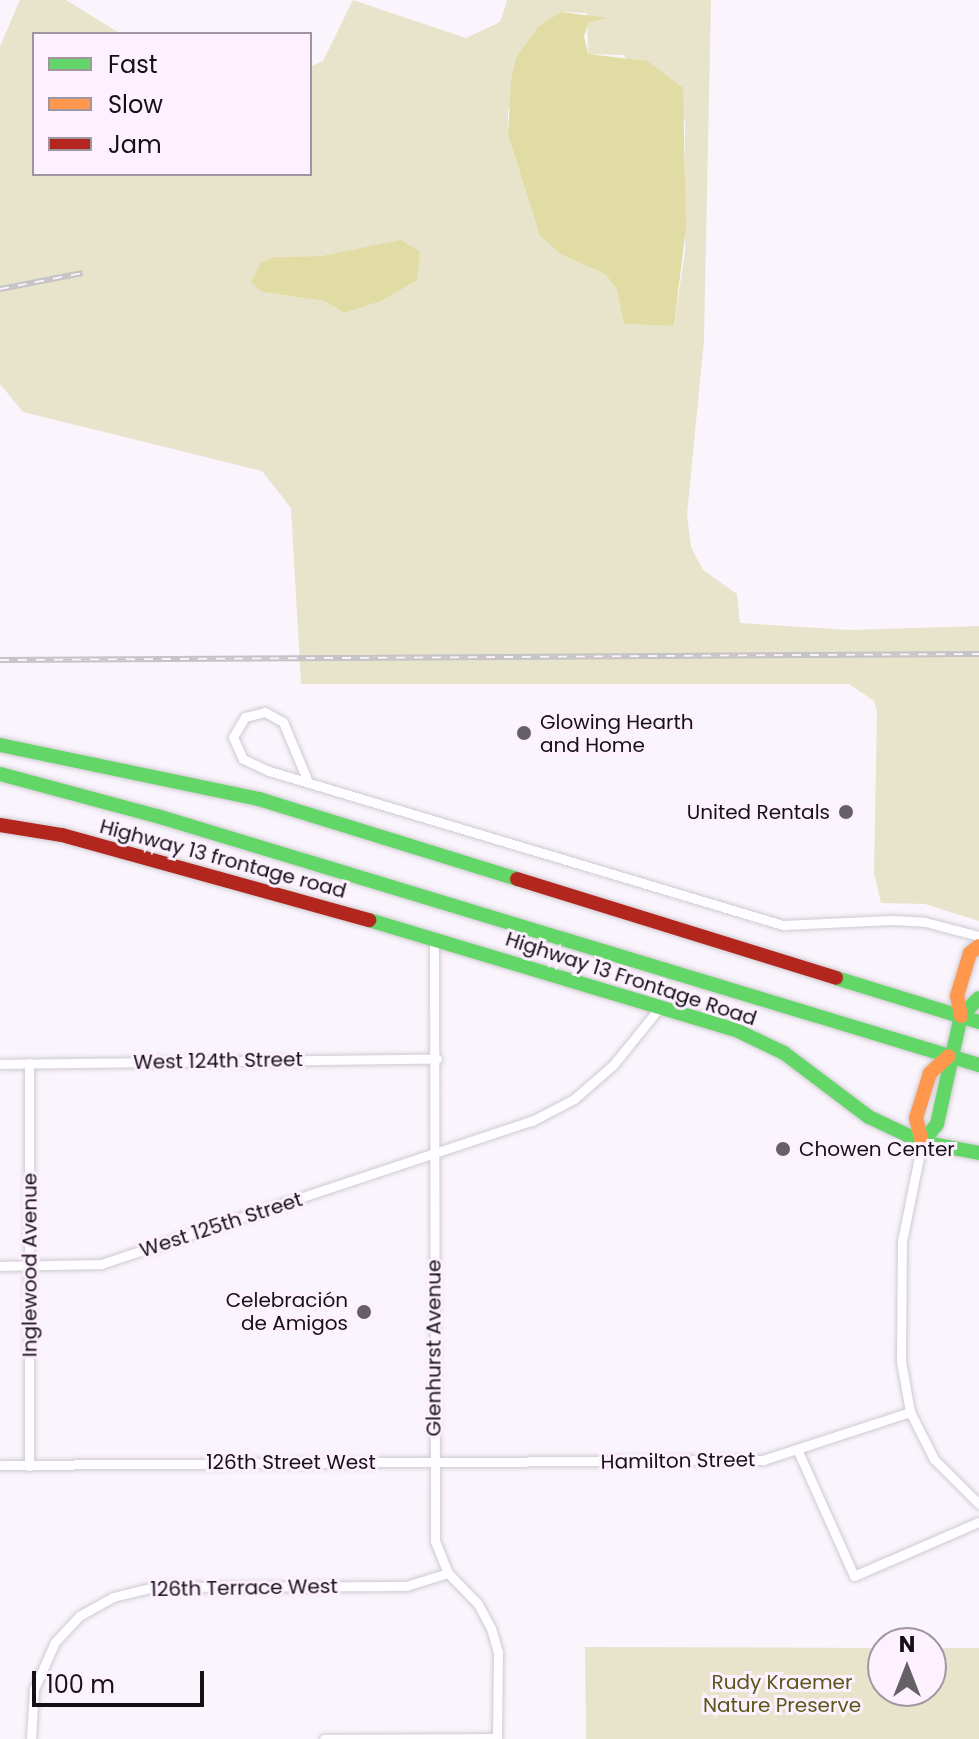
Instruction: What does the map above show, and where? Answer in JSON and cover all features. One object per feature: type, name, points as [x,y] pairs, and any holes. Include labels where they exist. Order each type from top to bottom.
[{"type":"main road","points":[[0,745],[56,753],[259,799],[979,1022]]},
{"type":"main road","points":[[0,774],[157,816],[979,1065]]},
{"type":"main road","name":"Highway 13 frontage road","points":[[0,825],[62,835],[434,938]]},
{"type":"main road","name":"Highway 13 Frontage Road","points":[[434,938],[736,1030],[784,1053],[832,1094],[922,1142],[979,1153]]},
{"type":"main road","points":[[922,1142],[937,1124],[950,1078],[949,1056],[961,1016],[957,996],[970,953],[979,946]]},
{"type":"main road","points":[[961,1016],[979,998]]},
{"type":"main road","points":[[922,1142],[916,1118],[930,1073],[949,1056]]},
{"type":"street","points":[[308,782],[283,722],[265,712],[245,717],[233,737],[243,759],[308,782],[783,925],[925,922],[979,936]]},
{"type":"street","name":"Glenhurst Avenue","points":[[434,938],[437,1059],[435,1541],[448,1573],[478,1604],[491,1628],[498,1652],[497,1739]]},
{"type":"street","name":"West 125th Street","points":[[0,1266],[101,1264],[532,1121],[574,1099],[613,1065],[661,1006]]},
{"type":"street","name":"West 124th Street","points":[[0,1064],[437,1059]]},
{"type":"street","name":"Inglewood Avenue","points":[[29,1063],[29,1466]]},
{"type":"street","points":[[922,1142],[902,1241],[901,1361],[910,1412],[934,1459],[979,1504]]},
{"type":"street","name":"Hamilton Street","points":[[582,1462],[763,1460],[910,1412]]},
{"type":"street","points":[[797,1449],[854,1576],[979,1522]]},
{"type":"street","name":"126th Street West","points":[[0,1465],[582,1462]]},
{"type":"street","name":"126th Terrace West","points":[[31,1739],[34,1689],[55,1642],[96,1605],[133,1591],[406,1586],[448,1573]]},
{"type":"street","points":[[324,1739],[497,1739]]},
{"type":"green space","points":[[20,0],[66,0],[118,32],[32,32],[32,176],[312,176],[312,66],[323,61],[353,0],[466,38],[500,22],[507,0],[711,0],[704,340],[687,515],[691,547],[703,570],[737,594],[740,623],[850,630],[979,626],[979,921],[925,904],[881,903],[874,873],[877,712],[874,701],[849,684],[301,684],[291,508],[262,471],[23,412],[0,384],[0,46]],"holes":[[[561,12],[587,13],[588,54],[623,55],[685,121],[685,251],[674,326],[624,324],[616,288],[605,274],[562,255],[540,236],[508,135],[508,110]],[[378,245],[360,307],[344,313],[325,301],[262,292],[275,257],[321,256]]]},
{"type":"green space","name":"Rudy Kraemer Nature Preserve","points":[[585,1647],[867,1648],[867,1707],[947,1707],[947,1648],[979,1648],[979,1739],[586,1739]]},
{"type":"shaded area","points":[[561,12],[608,18],[589,22],[584,36],[588,54],[647,61],[683,88],[686,227],[674,326],[624,324],[616,288],[605,274],[562,255],[540,236],[508,135],[511,81],[516,58],[538,27]]},
{"type":"shaded area","points":[[401,240],[420,252],[417,280],[381,301],[344,313],[325,301],[262,292],[251,282],[261,262],[275,257],[321,256]]},
{"type":"railway","points":[[0,289],[82,273]]},
{"type":"railway","points":[[0,660],[979,654]]},
{"type":"traffic: fast","points":[[0,745],[259,799],[517,879]]},
{"type":"traffic: fast","points":[[0,774],[157,816],[979,1065]]},
{"type":"traffic: fast","points":[[369,920],[736,1030],[784,1053],[869,1117],[922,1142],[979,1153]]},
{"type":"traffic: fast","points":[[836,978],[979,1022]]},
{"type":"traffic: fast","points":[[922,1142],[937,1124],[961,1016],[979,998]]},
{"type":"traffic: slow","points":[[961,1016],[957,996],[970,953],[979,946]]},
{"type":"traffic: slow","points":[[922,1142],[916,1118],[930,1073],[949,1056]]},
{"type":"traffic: jam","points":[[0,825],[62,835],[369,920]]},
{"type":"traffic: jam","points":[[517,879],[836,978]]},
{"type":"place","name":"Glowing Hearth and Home","points":[[524,733]]},
{"type":"place","name":"United Rentals","points":[[846,812]]},
{"type":"place","name":"Chowen Center","points":[[783,1149]]},
{"type":"place","name":"Celebración de Amigos","points":[[364,1312]]}]
